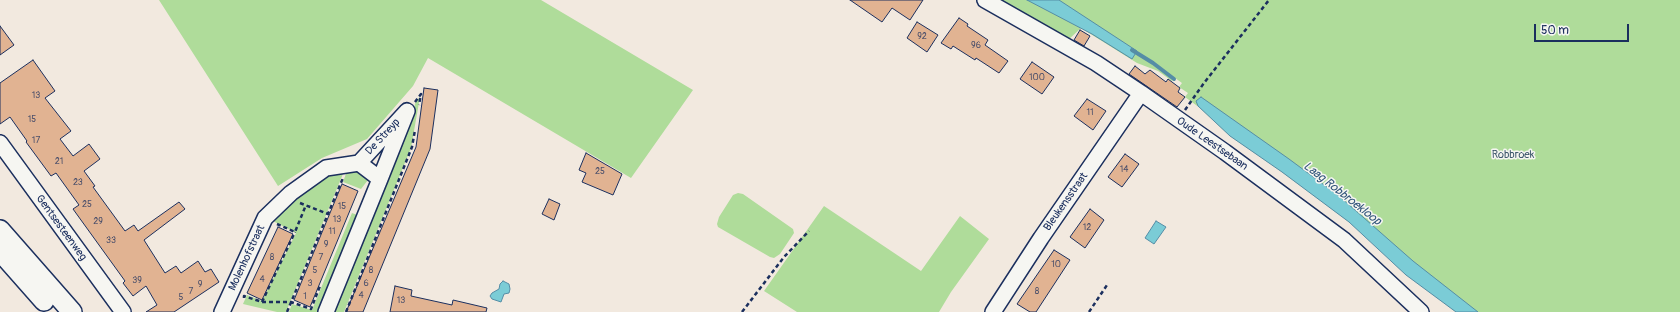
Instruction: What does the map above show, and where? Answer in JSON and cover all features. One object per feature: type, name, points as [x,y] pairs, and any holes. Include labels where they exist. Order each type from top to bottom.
[{"type":"main road","points":[[0,230],[72,312]]},
{"type":"main road","points":[[0,251],[54,312]]},
{"type":"street","name":"Oude Leestsebaan","points":[[985,0],[1090,59],[1141,93],[1344,240],[1421,312]]},
{"type":"street","name":"Bleukensstraat","points":[[993,312],[1041,238],[1141,93]]},
{"type":"street","name":"De Streyp","points":[[380,179],[354,164],[413,109]]},
{"type":"street","name":"De Streyp","points":[[326,312],[380,179],[413,109]]},
{"type":"street","name":"Gentsesteenweg","points":[[0,143],[123,312]]},
{"type":"street","name":"Molenhofstraat","points":[[222,312],[265,218],[286,198],[326,168],[354,164]]},
{"type":"path","points":[[1178,120],[1204,83],[1269,0]]},
{"type":"path","points":[[413,109],[421,94],[413,109]]},
{"type":"path","points":[[346,312],[412,147],[415,128]]},
{"type":"path","points":[[287,312],[328,214],[354,164]]},
{"type":"path","points":[[286,198],[328,214]]},
{"type":"path","points":[[262,302],[306,205]]},
{"type":"path","points":[[265,218],[295,232]]},
{"type":"path","points":[[742,312],[784,257],[809,231]]},
{"type":"path","points":[[242,302],[244,296],[262,302],[291,302],[310,309],[322,283]]},
{"type":"path","points":[[1089,312],[1107,285]]},
{"type":"green space","points":[[159,0],[541,0],[693,90],[631,178],[428,58],[413,86],[367,139],[322,158],[278,186]]},
{"type":"green space","name":"Robbroek","points":[[994,0],[1680,0],[1680,312],[1456,312],[1404,273],[1380,249],[1349,222],[1282,172],[1230,136],[1200,108],[1185,97],[1188,93],[1179,87],[1182,83],[1175,78],[1172,81],[1158,71],[1137,63],[1081,28],[1067,41]]},
{"type":"green space","points":[[420,97],[411,148],[344,312],[333,312],[403,142],[416,101]]},
{"type":"green space","points":[[348,168],[361,172],[368,180],[361,189],[343,182]]},
{"type":"green space","points":[[345,169],[286,312],[277,312],[243,304],[247,295],[262,301],[296,233],[271,220],[291,197],[326,174]]},
{"type":"green space","points":[[738,193],[743,194],[793,229],[794,233],[780,254],[774,258],[718,227],[717,224],[719,217],[733,195]]},
{"type":"green space","points":[[824,206],[921,271],[960,216],[989,239],[951,292],[939,312],[797,312],[764,291]]},
{"type":"green space","points":[[352,213],[360,216],[320,312],[289,312],[292,304],[312,310]]},
{"type":"water","points":[[1027,0],[1059,0],[1137,51],[1132,59],[1092,34]]},
{"type":"water","points":[[1201,97],[1339,196],[1413,261],[1478,312],[1456,312],[1406,275],[1349,222],[1282,172],[1230,136],[1198,106],[1196,101]]},
{"type":"water","points":[[1156,221],[1166,227],[1154,244],[1145,238]]},
{"type":"water","points":[[503,281],[509,284],[509,293],[504,294],[501,302],[492,299],[490,296],[499,289],[500,284]]},
{"type":"building","points":[[850,0],[923,0],[910,20],[892,8],[882,22]]},
{"type":"building","points":[[959,18],[968,24],[967,26],[988,40],[985,45],[1008,61],[999,73],[976,58],[975,60],[953,46],[951,49],[941,43]]},
{"type":"building","points":[[917,22],[938,35],[927,52],[907,38]]},
{"type":"building","points":[[0,26],[14,45],[0,55]]},
{"type":"building","points":[[1080,30],[1090,36],[1084,46],[1074,40]]},
{"type":"building","points":[[33,60],[55,91],[45,98],[71,131],[60,139],[73,156],[89,144],[100,159],[84,171],[95,186],[93,187],[125,231],[134,225],[138,231],[179,202],[185,209],[144,240],[165,273],[176,266],[181,273],[198,261],[205,272],[211,269],[219,282],[174,312],[146,312],[157,305],[146,286],[133,296],[123,283],[125,281],[73,209],[79,205],[56,173],[51,176],[10,117],[0,124],[0,83]]},
{"type":"building","points":[[1032,62],[1054,77],[1042,94],[1020,79]]},
{"type":"building","points":[[1135,66],[1145,74],[1150,70],[1166,82],[1168,79],[1180,88],[1178,92],[1185,97],[1177,107],[1129,74]]},
{"type":"building","points":[[424,88],[438,90],[430,149],[363,312],[346,312],[416,147]]},
{"type":"building","points":[[1087,99],[1106,111],[1093,130],[1074,116]]},
{"type":"building","points":[[586,153],[622,174],[613,195],[582,182],[586,173],[579,170]]},
{"type":"building","points":[[1125,154],[1139,164],[1122,187],[1108,177]]},
{"type":"building","points":[[342,184],[358,191],[310,307],[294,300]]},
{"type":"building","points":[[549,199],[560,204],[554,220],[542,214]]},
{"type":"building","points":[[1090,209],[1104,220],[1085,248],[1070,237]]},
{"type":"building","points":[[278,227],[293,234],[262,300],[247,293]]},
{"type":"building","points":[[1054,250],[1070,260],[1036,312],[1030,312],[1017,304]]},
{"type":"building","points":[[395,286],[412,290],[411,296],[452,305],[453,300],[487,308],[486,312],[390,312]]},
{"type":"waterway","name":"Laag Robbroekloop","points":[[1132,50],[1153,63],[1174,79]]}]
